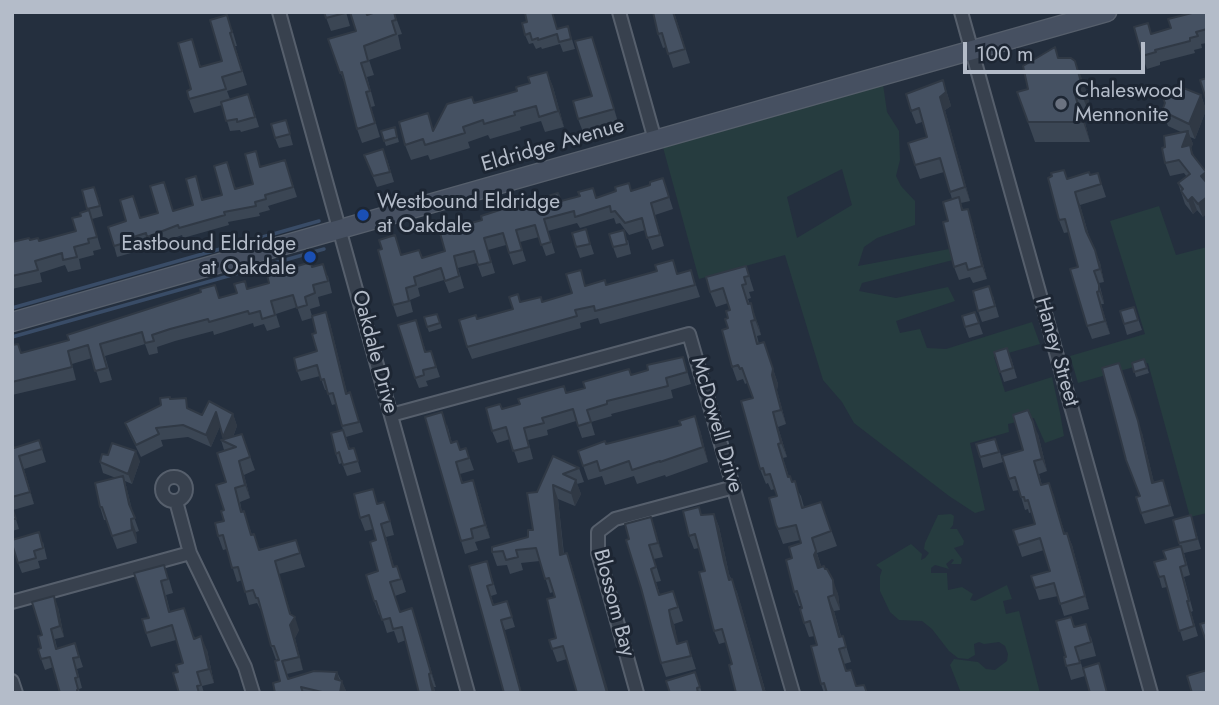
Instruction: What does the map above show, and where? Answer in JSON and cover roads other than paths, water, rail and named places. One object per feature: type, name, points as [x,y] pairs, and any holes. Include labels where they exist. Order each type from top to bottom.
[{"type":"street","name":"Oakdale Drive","points":[[279,12],[468,693]]},
{"type":"street","points":[[619,12],[655,140]]},
{"type":"street","name":"Haney Street","points":[[961,12],[1151,693]]},
{"type":"street","name":"Eldridge Avenue","points":[[12,322],[1107,12]]},
{"type":"street","name":"McDowell Drive","points":[[391,415],[689,334],[793,693]]},
{"type":"street","name":"Blossom Bay","points":[[637,693],[598,553],[598,532],[615,519],[734,486]]},
{"type":"street","points":[[176,501],[190,553],[246,667],[253,693]]},
{"type":"street","points":[[12,602],[190,553]]},
{"type":"street","points":[[12,681],[16,693]]},
{"type":"waterway","points":[[12,308],[319,221]]},
{"type":"waterway","points":[[12,337],[324,249]]},
{"type":"place","name":"Chaleswood Mennonite","points":[[1061,104]]},
{"type":"place","name":"Westbound Eldridge at Oakdale","points":[[363,215]]},
{"type":"place","name":"Eastbound Eldridge at Oakdale","points":[[310,257]]}]
